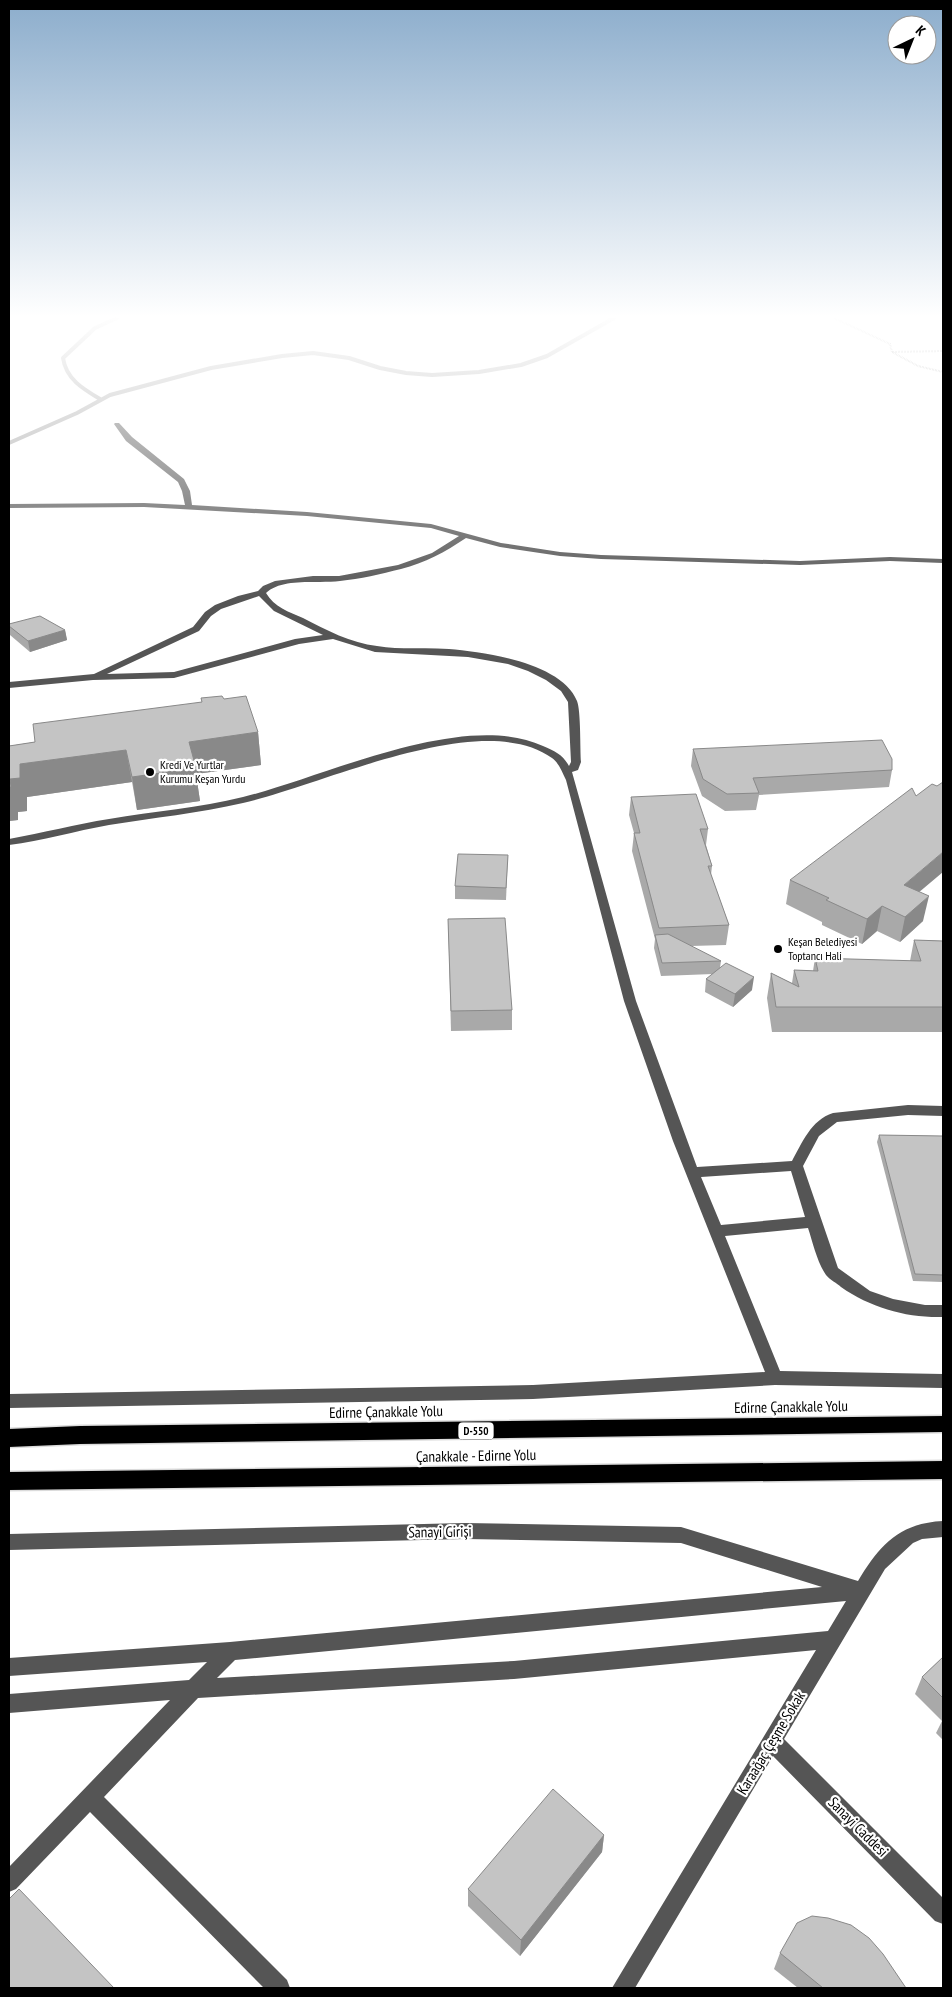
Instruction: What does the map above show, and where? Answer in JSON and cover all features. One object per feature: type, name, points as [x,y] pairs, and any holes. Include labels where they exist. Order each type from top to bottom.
[{"type":"highway","name":"Edirne Çanakkale Yolu","points":[[9,1438],[80,1434],[252,1434],[943,1424]]},
{"type":"highway","name":"Çanakkale - Edirne Yolu","points":[[9,1481],[943,1470]]},
{"type":"street","points":[[117,424],[129,439],[181,482],[186,491],[189,508]]},
{"type":"street","points":[[9,506],[134,505],[307,514],[414,524],[441,528],[493,544],[560,554],[601,557],[800,564],[890,559],[943,561]]},
{"type":"street","points":[[93,677],[196,629],[205,622],[206,617],[212,611],[245,596],[261,593],[266,588],[278,583],[354,576],[400,567],[435,555],[466,535]]},
{"type":"street","points":[[261,593],[271,605],[353,644],[378,649],[441,651],[484,656],[520,665],[551,679],[564,688],[574,702],[575,766],[567,770]]},
{"type":"street","points":[[9,685],[93,677],[174,675],[298,641],[335,636]]},
{"type":"street","points":[[9,842],[107,822],[244,800],[393,754],[450,742],[483,739],[522,741],[544,748],[555,755],[567,770],[584,825],[630,1001],[692,1172],[775,1378]]},
{"type":"street","points":[[943,1111],[908,1110],[833,1118],[814,1133],[796,1166],[824,1254],[832,1272],[865,1295],[892,1305],[925,1311],[943,1310]]},
{"type":"street","points":[[692,1172],[796,1166]]},
{"type":"street","points":[[715,1231],[814,1222]]},
{"type":"street","points":[[9,1401],[532,1392],[775,1378],[943,1381]]},
{"type":"street","name":"Karaağaç Çeşme Sokak","points":[[623,1988],[773,1742],[879,1563],[899,1542],[914,1532],[943,1529]]},
{"type":"street","name":"Sanayi Girişi","points":[[9,1542],[465,1531],[681,1535],[863,1591]]},
{"type":"street","points":[[9,1667],[230,1651],[863,1591]]},
{"type":"street","points":[[9,1703],[194,1689],[514,1670],[833,1639]]},
{"type":"street","points":[[9,1882],[230,1651]]},
{"type":"street","name":"Sanayi Caddesi","points":[[773,1742],[943,1913]]},
{"type":"street","points":[[90,1797],[278,1988]]},
{"type":"building","points":[[40,616],[65,630],[28,641],[9,626],[9,624]]},
{"type":"building","points":[[222,696],[224,699],[246,696],[258,732],[189,742],[196,768],[132,777],[126,750],[20,764],[20,778],[10,779],[11,787],[9,787],[9,746],[35,742],[33,724],[202,702],[201,698]]},
{"type":"building","points":[[882,740],[892,759],[892,770],[753,778],[759,793],[727,794],[703,779],[693,749]]},
{"type":"building","points":[[943,782],[943,852],[904,885],[929,896],[905,917],[882,906],[867,919],[826,900],[829,898],[790,880],[912,788],[916,796],[932,784],[937,786]]},
{"type":"building","points":[[696,794],[708,829],[700,829],[712,866],[708,866],[729,925],[659,928],[634,833],[640,833],[631,797]]},
{"type":"building","points":[[458,854],[508,855],[506,888],[455,886]]},
{"type":"building","points":[[505,918],[512,1010],[451,1011],[448,919]]},
{"type":"building","points":[[668,934],[721,961],[662,963],[655,935]]},
{"type":"building","points":[[914,940],[943,941],[943,1007],[776,1007],[771,973],[799,987],[794,970],[818,971],[815,958],[921,961]]},
{"type":"building","points":[[726,963],[754,977],[735,994],[706,979]]},
{"type":"building","points":[[879,1135],[943,1136],[943,1275],[915,1274]]},
{"type":"building","points":[[943,1657],[943,1698],[922,1677]]},
{"type":"building","points":[[553,1789],[604,1835],[521,1940],[468,1889]]},
{"type":"building","points":[[19,1889],[114,1988],[9,1988],[9,1899]]},
{"type":"building","points":[[812,1916],[828,1918],[851,1925],[869,1938],[883,1954],[906,1988],[823,1988],[780,1953],[797,1923]]},
{"type":"waterway","points":[[9,443],[80,411]]},
{"type":"place","name":"Kredi Ve Yurtlar Kurumu Keşan Yurdu","points":[[150,772]]},
{"type":"place","name":"Keşan Belediyesi Toptancı Hali","points":[[778,949]]}]
